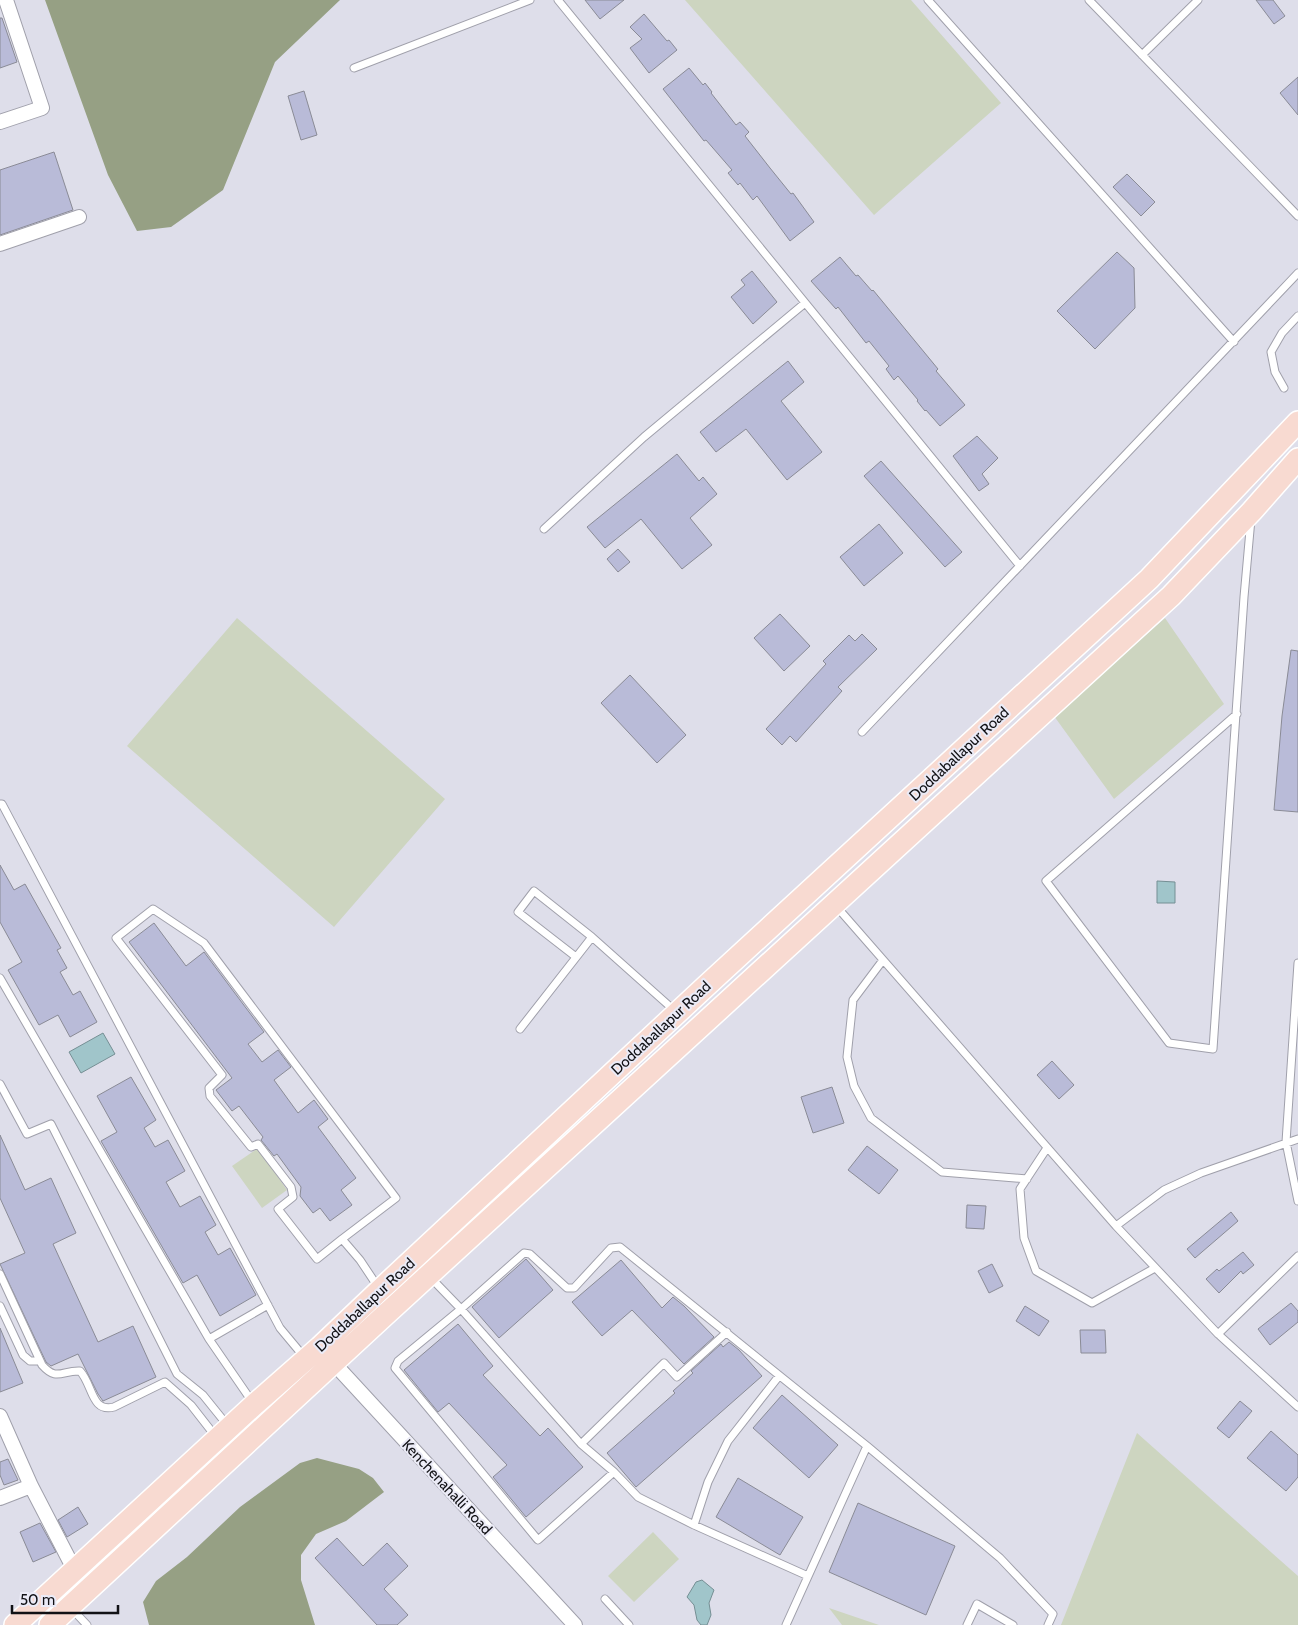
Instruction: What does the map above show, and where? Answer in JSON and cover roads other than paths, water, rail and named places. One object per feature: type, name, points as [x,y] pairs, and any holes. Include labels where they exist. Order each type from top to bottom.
[{"type":"main road","name":"Doddaballapur Road","points":[[15,1625],[255,1404],[313,1354],[677,1014],[1149,579],[1298,422]]},
{"type":"main road","name":"Doddaballapur Road","points":[[50,1625],[1171,596],[1252,511],[1298,459]]},
{"type":"street","points":[[0,122],[42,108],[6,18],[6,0]]},
{"type":"street","points":[[0,244],[80,218]]},
{"type":"street","name":"Kenchenahalli Road","points":[[313,1354],[334,1364],[575,1625]]},
{"type":"street","points":[[0,1416],[31,1486],[74,1571]]},
{"type":"street","points":[[0,1498],[31,1486]]},
{"type":"lane","points":[[354,68],[530,0]]},
{"type":"lane","points":[[558,0],[1020,566]]},
{"type":"lane","points":[[928,0],[1234,342]]},
{"type":"lane","points":[[1090,0],[1298,216]]},
{"type":"lane","points":[[1142,55],[1198,0]]},
{"type":"lane","points":[[862,732],[1298,273]]},
{"type":"lane","points":[[544,529],[644,437],[805,303]]},
{"type":"lane","points":[[1284,388],[1275,372],[1271,352],[1282,333],[1298,316]]},
{"type":"lane","points":[[1237,714],[1046,881],[1169,1043],[1213,1049],[1237,714],[1244,597],[1252,511]]},
{"type":"lane","points":[[0,804],[2,804],[280,1328],[313,1354]]},
{"type":"lane","points":[[576,957],[518,912],[534,891],[592,936],[677,1014]]},
{"type":"lane","points":[[834,904],[1116,1226],[1218,1334],[1298,1407]]},
{"type":"lane","points":[[153,909],[204,943],[396,1198],[342,1239],[316,1259],[299,1237],[278,1209],[293,1197],[291,1187],[258,1144],[251,1147],[210,1096],[209,1088],[222,1075],[116,938],[153,909]]},
{"type":"lane","points":[[520,1029],[592,936]]},
{"type":"lane","points":[[883,960],[853,1000],[847,1057],[854,1086],[871,1118],[942,1172],[1027,1179]]},
{"type":"lane","points":[[1298,963],[1286,1142],[1298,1201]]},
{"type":"lane","points":[[0,978],[209,1339],[255,1404]]},
{"type":"lane","points":[[0,1084],[27,1134],[51,1124],[177,1374],[203,1395],[224,1434]]},
{"type":"lane","points":[[1116,1226],[1164,1190],[1201,1172],[1298,1138]]},
{"type":"lane","points":[[1047,1148],[1020,1189],[1024,1238],[1036,1271],[1092,1303],[1155,1268]]},
{"type":"lane","points":[[342,1239],[360,1260],[380,1290]]},
{"type":"lane","points":[[614,1472],[538,1540],[395,1368],[398,1361],[461,1309],[524,1253],[530,1254],[567,1288],[574,1288],[611,1248],[620,1247],[867,1446],[1000,1558],[1053,1614],[1048,1625]]},
{"type":"lane","points":[[1218,1334],[1298,1256]]},
{"type":"lane","points":[[0,1274],[40,1361],[49,1373],[61,1375],[80,1371],[98,1405],[106,1409],[114,1407],[166,1382],[177,1374]]},
{"type":"lane","points":[[428,1276],[461,1309],[581,1444],[614,1472],[638,1497],[808,1576]]},
{"type":"lane","points":[[209,1339],[268,1305]]},
{"type":"lane","points":[[0,1306],[23,1355],[30,1361],[40,1361]]},
{"type":"lane","points":[[581,1444],[664,1363],[677,1377],[727,1332]]},
{"type":"lane","points":[[694,1524],[708,1482],[728,1441],[779,1376]]},
{"type":"lane","points":[[166,1382],[224,1434]]},
{"type":"lane","points":[[786,1625],[867,1446]]},
{"type":"lane","points":[[606,1600],[629,1625]]},
{"type":"lane","points":[[967,1625],[977,1604],[1013,1625]]},
{"type":"lane","points":[[70,1607],[87,1625]]}]
